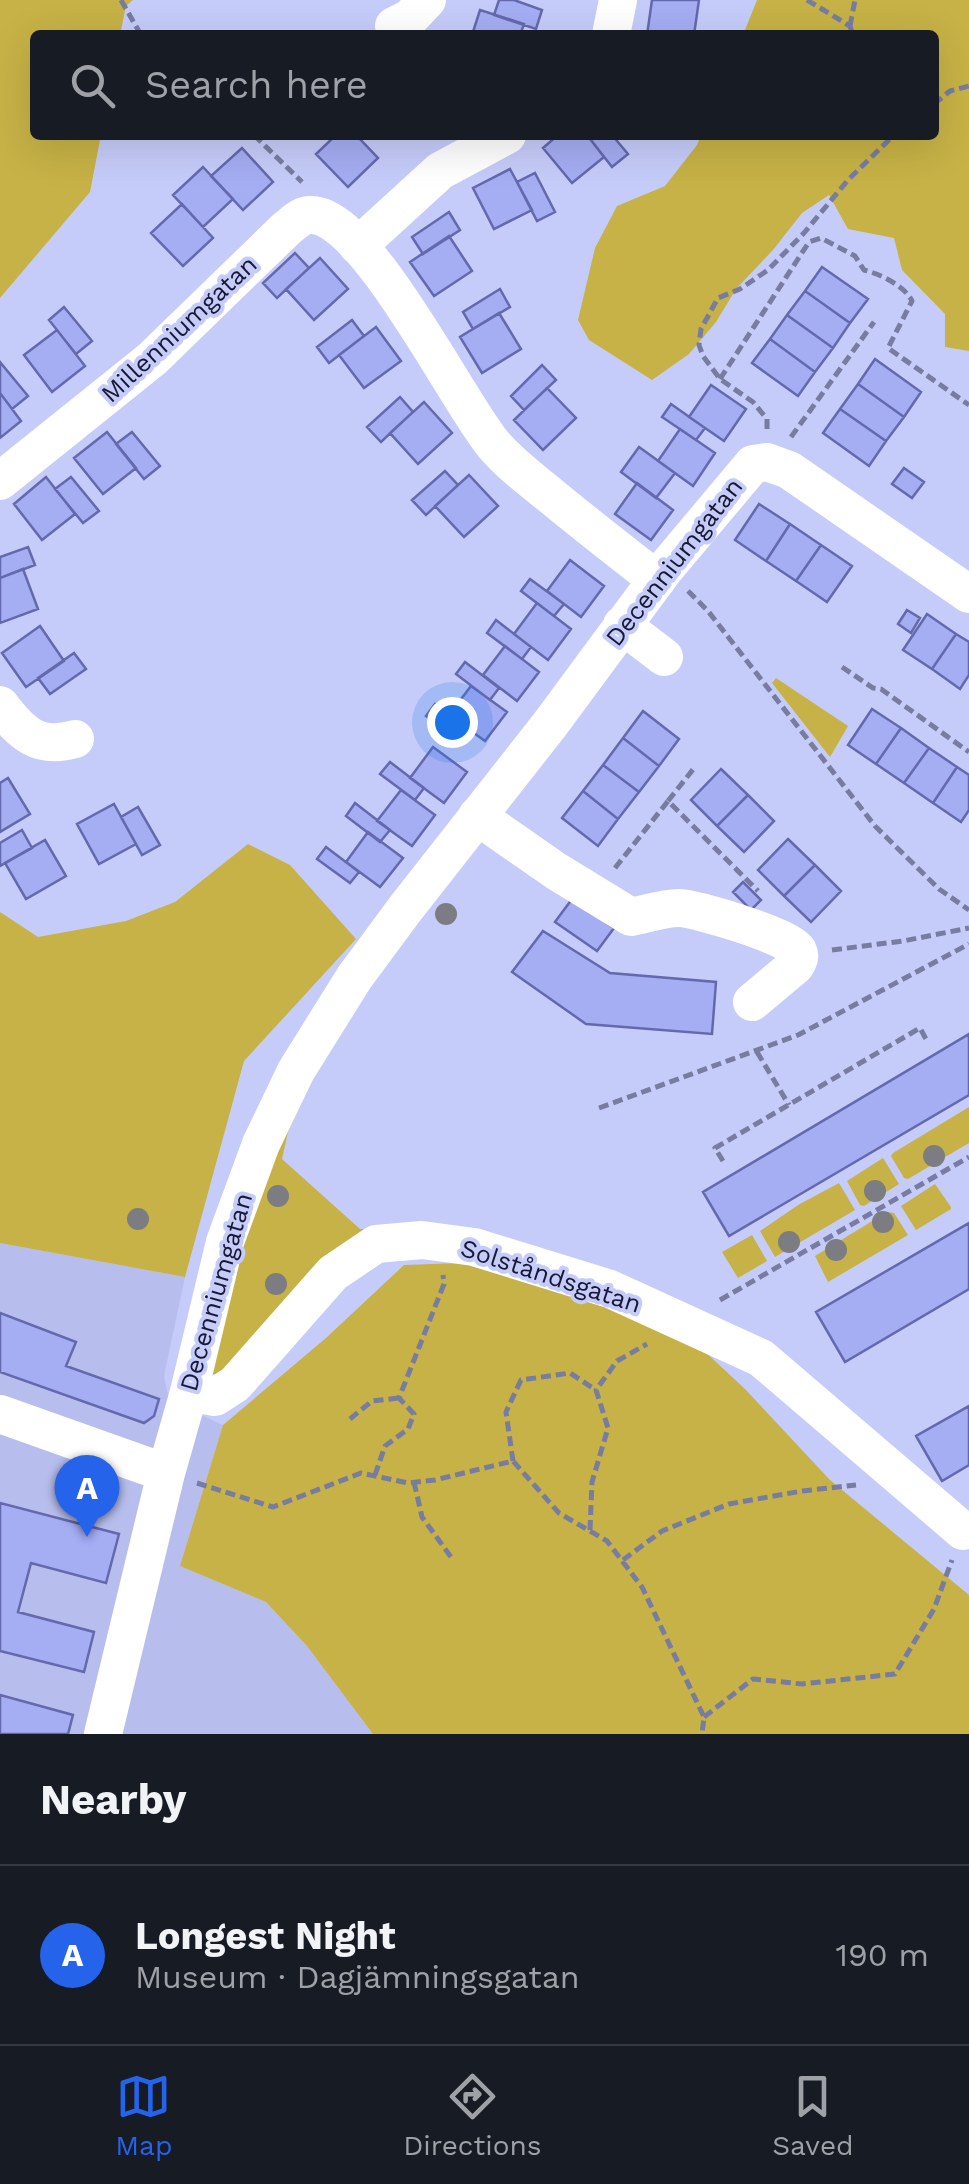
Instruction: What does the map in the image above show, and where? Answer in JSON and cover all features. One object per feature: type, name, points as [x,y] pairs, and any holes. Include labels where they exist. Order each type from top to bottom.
[{"type":"street","points":[[394,26],[410,18],[427,0]]},
{"type":"street","points":[[613,30],[618,0]]},
{"type":"street","points":[[358,246],[440,172],[498,140]]},
{"type":"street","name":"Millenniumgatan","points":[[0,481],[152,359],[286,229],[306,215],[320,216]]},
{"type":"street","points":[[320,216],[358,246],[424,334],[492,444],[517,468],[661,575]]},
{"type":"street","points":[[772,463],[788,470],[969,594]]},
{"type":"street","name":"Decenniumgatan","points":[[103,1734],[225,1242],[261,1144],[296,1071],[354,978],[661,575],[746,471],[753,464],[772,463]]},
{"type":"street","points":[[622,625],[664,657]]},
{"type":"street","points":[[0,705],[22,732],[36,740],[61,743],[75,738]]},
{"type":"street","points":[[478,816],[631,917],[679,908],[778,937],[798,951],[795,966],[752,1002]]},
{"type":"street","name":"Solståndsgatan","points":[[189,1392],[215,1397],[235,1384],[333,1274],[376,1244],[422,1240],[425,1234],[610,1290],[762,1358],[963,1531]]},
{"type":"street","points":[[0,1414],[166,1473]]},
{"type":"path","points":[[120,0],[139,30]]},
{"type":"path","points":[[807,0],[850,26]]},
{"type":"path","points":[[851,30],[855,0]]},
{"type":"path","points":[[939,100],[950,91],[969,86]]},
{"type":"path","points":[[259,140],[312,191],[320,216]]},
{"type":"path","points":[[772,463],[767,419],[753,402],[720,379],[703,356],[699,344],[702,328],[718,298],[768,270],[888,140]]},
{"type":"path","points":[[720,379],[810,242],[821,238],[855,256],[864,270],[877,273],[909,294],[912,302],[888,348],[969,405]]},
{"type":"path","points":[[772,463],[874,322]]},
{"type":"path","points":[[661,575],[708,611],[875,826],[939,888],[969,910]]},
{"type":"path","points":[[842,667],[873,688],[881,689],[969,752]]},
{"type":"path","points":[[596,895],[694,767]]},
{"type":"path","points":[[668,801],[759,892]]},
{"type":"path","points":[[827,950],[969,928]]},
{"type":"path","points":[[599,1108],[798,1035],[969,944]]},
{"type":"path","points":[[723,1161],[715,1148],[920,1028],[927,1041]]},
{"type":"path","points":[[757,1052],[789,1105]]},
{"type":"path","points":[[596,1390],[617,1361],[969,1157]]},
{"type":"path","points":[[398,1398],[444,1284],[425,1234]]},
{"type":"path","points":[[590,1531],[592,1482],[608,1428],[596,1390],[570,1373],[521,1380],[506,1412],[513,1461],[559,1514],[607,1541],[642,1587],[704,1717],[702,1734]]},
{"type":"path","points":[[350,1419],[372,1401],[398,1398]]},
{"type":"path","points":[[375,1476],[385,1446],[408,1428],[414,1414],[398,1398]]},
{"type":"path","points":[[166,1473],[274,1507],[362,1473],[408,1483],[513,1461]]},
{"type":"path","points":[[622,1561],[662,1532],[729,1504],[904,1480]]},
{"type":"path","points":[[414,1482],[422,1517],[451,1557]]},
{"type":"path","points":[[704,1717],[753,1679],[802,1684],[895,1674],[934,1609],[963,1531]]},
{"type":"shaded area","points":[[0,0],[133,0],[126,6],[121,30],[30,30],[30,140],[100,140],[90,192],[0,298]]},
{"type":"shaded area","points":[[757,0],[969,0],[969,351],[945,347],[945,314],[902,270],[894,238],[848,229],[829,195],[802,213],[736,289],[716,322],[689,354],[652,380],[589,340],[578,320],[595,248],[617,206],[665,186],[699,140],[939,140],[939,30],[745,30]]},
{"type":"shaded area","points":[[776,678],[848,726],[830,757],[772,683]]},
{"type":"shaded area","points":[[248,844],[290,865],[356,939],[244,1061],[185,1277],[0,1243],[0,912],[38,937],[126,921],[175,902]]},
{"type":"shaded area","points":[[324,1055],[288,1132],[282,1159],[360,1229],[370,1229],[221,1376],[204,1372],[247,1211]]},
{"type":"shaded area","points":[[969,1107],[969,1143],[904,1178],[891,1156],[893,1153]]},
{"type":"shaded area","points":[[883,1158],[899,1184],[860,1205],[847,1181]]},
{"type":"shaded area","points":[[839,1183],[855,1210],[775,1257],[760,1231]]},
{"type":"shaded area","points":[[935,1184],[951,1209],[916,1230],[901,1206]]},
{"type":"shaded area","points":[[887,1212],[894,1213],[908,1235],[828,1282],[815,1256]]},
{"type":"shaded area","points":[[752,1235],[767,1261],[738,1278],[722,1252]]},
{"type":"shaded area","points":[[0,1243],[185,1277],[164,1376],[169,1400],[223,1425],[180,1566],[266,1602],[307,1646],[373,1734],[0,1734]]},
{"type":"shaded area","points":[[461,1263],[566,1285],[700,1347],[830,1480],[969,1595],[969,1734],[373,1734],[307,1646],[266,1602],[180,1566],[223,1425],[326,1338],[404,1265]]},
{"type":"building","points":[[499,0],[514,0],[542,10],[536,29],[494,15]]},
{"type":"building","points":[[652,0],[699,0],[695,30],[648,30]]},
{"type":"building","points":[[480,10],[524,24],[522,30],[474,30]]},
{"type":"building","points":[[331,140],[361,140],[378,158],[348,187],[316,154]]},
{"type":"building","points":[[552,140],[591,140],[604,157],[572,183],[543,148]]},
{"type":"building","points":[[591,140],[616,140],[628,154],[612,167]]},
{"type":"building","points":[[242,148],[273,182],[243,210],[211,176]]},
{"type":"building","points":[[203,167],[233,199],[203,227],[173,195]]},
{"type":"building","points":[[510,169],[532,210],[494,229],[473,188]]},
{"type":"building","points":[[535,173],[555,212],[537,221],[517,182]]},
{"type":"building","points":[[182,204],[213,238],[183,266],[151,233]]},
{"type":"building","points":[[449,212],[460,230],[423,254],[412,237]]},
{"type":"building","points":[[449,236],[472,271],[434,296],[410,262]]},
{"type":"building","points":[[295,253],[309,268],[277,298],[263,283]]},
{"type":"building","points":[[320,258],[348,289],[314,320],[286,289]]},
{"type":"building","points":[[822,267],[868,299],[850,323],[805,291]]},
{"type":"building","points":[[500,289],[510,307],[473,329],[463,312]]},
{"type":"building","points":[[805,291],[850,323],[833,348],[787,315]]},
{"type":"building","points":[[64,307],[92,341],[76,354],[49,320]]},
{"type":"building","points":[[499,313],[521,349],[482,373],[460,337]]},
{"type":"building","points":[[787,315],[833,348],[815,372],[770,339]]},
{"type":"building","points":[[352,320],[364,336],[329,363],[317,347]]},
{"type":"building","points":[[376,327],[401,361],[364,388],[339,355]]},
{"type":"building","points":[[57,330],[85,366],[52,392],[24,355]]},
{"type":"building","points":[[770,339],[815,372],[798,396],[752,363]]},
{"type":"building","points":[[875,359],[921,392],[904,417],[858,384]]},
{"type":"building","points":[[0,362],[28,396],[12,409],[0,393]]},
{"type":"building","points":[[542,365],[556,380],[524,410],[511,396]]},
{"type":"building","points":[[858,384],[904,417],[886,441],[840,409]]},
{"type":"building","points":[[711,385],[746,409],[724,441],[689,417]]},
{"type":"building","points":[[547,388],[576,418],[543,450],[514,420]]},
{"type":"building","points":[[0,393],[21,421],[0,438]]},
{"type":"building","points":[[400,397],[413,412],[381,442],[367,427]]},
{"type":"building","points":[[424,402],[452,433],[418,464],[390,433]]},
{"type":"building","points":[[671,404],[705,428],[696,440],[662,417]]},
{"type":"building","points":[[840,409],[886,441],[869,466],[823,433]]},
{"type":"building","points":[[680,429],[715,453],[693,486],[658,461]]},
{"type":"building","points":[[107,432],[136,468],[103,494],[74,458]]},
{"type":"building","points":[[132,432],[160,466],[144,479],[116,444]]},
{"type":"building","points":[[639,447],[675,473],[656,498],[621,472]]},
{"type":"building","points":[[904,468],[924,482],[912,498],[892,484]]},
{"type":"building","points":[[445,471],[458,485],[426,515],[412,500]]},
{"type":"building","points":[[469,475],[498,506],[464,537],[435,506]]},
{"type":"building","points":[[46,477],[75,514],[42,540],[14,504]]},
{"type":"building","points":[[71,477],[99,511],[83,523],[55,489]]},
{"type":"building","points":[[637,483],[673,510],[651,540],[615,514]]},
{"type":"building","points":[[759,504],[790,524],[766,561],[735,540]]},
{"type":"building","points":[[790,524],[821,545],[796,581],[766,561]]},
{"type":"building","points":[[821,545],[852,566],[827,602],[796,581]]},
{"type":"building","points":[[28,547],[35,565],[0,578],[0,557]]},
{"type":"building","points":[[570,560],[604,586],[581,617],[547,591]]},
{"type":"building","points":[[23,569],[38,609],[0,623],[0,578]]},
{"type":"building","points":[[530,579],[564,604],[554,616],[521,591]]},
{"type":"building","points":[[537,603],[571,629],[548,660],[514,634]]},
{"type":"building","points":[[907,610],[920,618],[911,633],[898,624]]},
{"type":"building","points":[[927,614],[956,634],[932,669],[903,650]]},
{"type":"building","points":[[496,620],[531,647],[522,659],[487,633]]},
{"type":"building","points":[[40,626],[64,661],[26,687],[2,653]]},
{"type":"building","points":[[956,634],[969,642],[969,675],[960,689],[932,669]]},
{"type":"building","points":[[505,646],[539,672],[517,701],[483,675]]},
{"type":"building","points":[[74,653],[86,669],[50,694],[38,678]]},
{"type":"building","points":[[465,662],[499,688],[490,700],[456,674]]},
{"type":"building","points":[[471,686],[507,712],[485,741],[449,715]]},
{"type":"building","points":[[435,704],[467,728],[458,740],[426,716]]},
{"type":"building","points":[[872,709],[901,728],[876,764],[848,745]]},
{"type":"building","points":[[643,711],[679,739],[659,766],[623,738]]},
{"type":"building","points":[[901,728],[929,748],[904,783],[876,764]]},
{"type":"building","points":[[623,738],[659,766],[639,792],[603,765]]},
{"type":"building","points":[[433,747],[467,772],[444,803],[410,778]]},
{"type":"building","points":[[929,748],[957,767],[933,803],[904,783]]},
{"type":"building","points":[[390,762],[424,788],[415,800],[380,774]]},
{"type":"building","points":[[603,765],[639,792],[618,819],[583,791]]},
{"type":"building","points":[[957,767],[969,775],[969,810],[961,822],[933,803]]},
{"type":"building","points":[[721,769],[748,795],[717,826],[691,800]]},
{"type":"building","points":[[8,778],[30,814],[0,832],[0,783]]},
{"type":"building","points":[[401,790],[435,815],[412,846],[377,821]]},
{"type":"building","points":[[583,791],[618,819],[598,846],[562,818]]},
{"type":"building","points":[[748,795],[774,821],[744,852],[717,826]]},
{"type":"building","points":[[355,803],[390,830],[380,842],[346,816]]},
{"type":"building","points":[[114,804],[136,844],[99,864],[77,824]]},
{"type":"building","points":[[138,807],[160,845],[142,855],[121,817]]},
{"type":"building","points":[[22,830],[32,848],[0,866],[0,843]]},
{"type":"building","points":[[368,832],[403,858],[380,887],[346,862]]},
{"type":"building","points":[[788,839],[815,865],[784,896],[758,870]]},
{"type":"building","points":[[45,840],[66,876],[26,899],[5,863]]},
{"type":"building","points":[[326,847],[359,872],[350,883],[317,859]]},
{"type":"building","points":[[815,865],[841,891],[811,922],[784,896]]},
{"type":"building","points":[[743,882],[761,900],[751,910],[733,892]]},
{"type":"building","points":[[572,899],[614,928],[597,951],[555,922]]},
{"type":"building","points":[[543,931],[610,973],[716,982],[712,1034],[586,1024],[512,972]]},
{"type":"building","points":[[969,1034],[969,1095],[729,1236],[703,1192]]},
{"type":"building","points":[[969,1223],[969,1289],[845,1362],[816,1312]]},
{"type":"building","points":[[0,1313],[76,1342],[66,1366],[159,1399],[154,1416],[144,1423],[0,1372]]},
{"type":"building","points":[[969,1406],[969,1465],[942,1481],[916,1436]]},
{"type":"building","points":[[0,1503],[119,1534],[106,1583],[31,1563],[18,1612],[94,1632],[84,1672],[0,1651]]},
{"type":"building","points":[[0,1695],[73,1715],[68,1734],[0,1734]]},
{"type":"place","name":"Longest Night","points":[[87,1537]]}]
